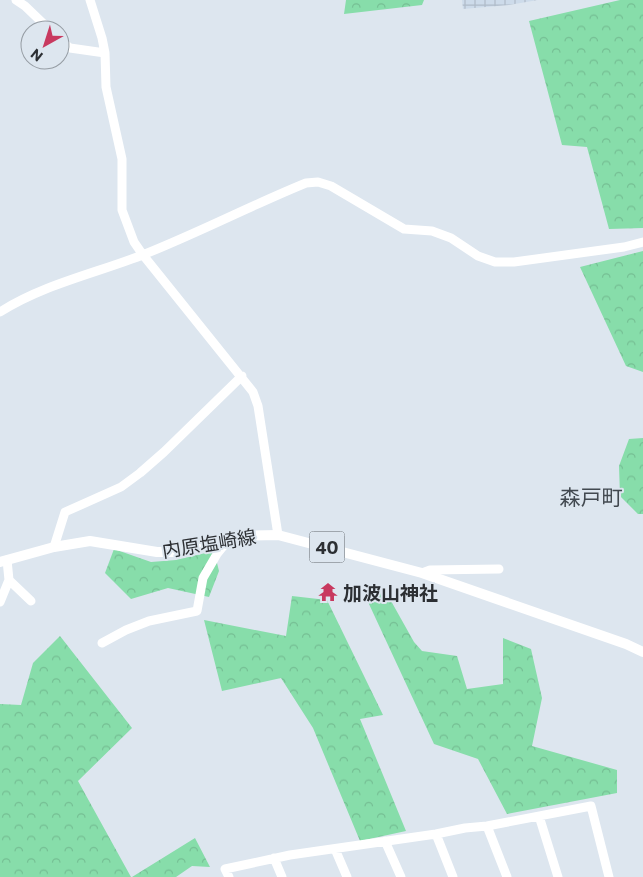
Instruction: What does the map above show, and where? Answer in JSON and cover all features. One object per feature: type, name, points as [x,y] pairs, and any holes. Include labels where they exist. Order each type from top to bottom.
[{"type":"main road","name":"内原塩崎線","points":[[3,561],[54,547],[90,542],[156,552],[175,552],[251,534],[278,534],[422,573],[626,644],[643,652]]},
{"type":"street","points":[[16,0],[40,20]]},
{"type":"street","points":[[90,0],[102,38],[105,53],[106,87],[122,159],[122,210],[134,242],[143,255],[253,392],[258,406],[278,534]]},
{"type":"street","points":[[70,48],[105,53]]},
{"type":"street","points":[[0,312],[40,291],[186,238],[306,183],[318,182],[330,186],[404,229],[432,231],[451,238],[478,256],[495,262],[514,262],[551,257],[624,247],[643,242]]},
{"type":"street","points":[[54,547],[65,512],[121,488],[164,452],[242,376]]},
{"type":"street","points":[[102,643],[126,630],[149,621],[197,611],[203,578],[217,554],[230,538]]},
{"type":"street","points":[[3,561],[9,580],[31,601]]},
{"type":"street","points":[[422,573],[430,570],[499,569]]},
{"type":"street","points":[[0,602],[9,580]]},
{"type":"street","points":[[229,877],[225,869],[274,858],[488,826],[591,806],[609,877]]},
{"type":"street","points":[[539,816],[558,877]]},
{"type":"street","points":[[488,826],[508,877]]},
{"type":"street","points":[[436,834],[453,877]]},
{"type":"street","points":[[385,841],[401,877]]},
{"type":"street","points":[[335,848],[346,877]]},
{"type":"street","points":[[274,858],[282,877]]},
{"type":"shaded area","points":[[462,0],[538,0],[509,5],[463,9]]},
{"type":"green space","points":[[346,0],[424,0],[422,5],[344,14]]},
{"type":"green space","points":[[620,0],[643,0],[643,228],[609,229],[587,147],[562,145],[529,21]]},
{"type":"green space","points":[[643,251],[643,372],[626,366],[580,267]]},
{"type":"green space","points":[[643,438],[643,514],[638,514],[620,496],[619,466],[629,439]]},
{"type":"green space","points":[[114,549],[151,562],[176,560],[214,551],[219,571],[209,597],[168,588],[131,599],[105,573]]},
{"type":"green space","points":[[362,589],[386,592],[414,642],[422,651],[457,656],[467,689],[503,684],[503,638],[531,649],[542,698],[532,746],[617,770],[617,793],[507,814],[478,759],[434,744]]},
{"type":"green space","points":[[292,596],[327,600],[383,715],[360,719],[406,831],[360,841],[313,728],[281,678],[222,691],[204,620],[286,636]]},
{"type":"green space","points":[[60,636],[132,728],[78,781],[131,877],[0,877],[0,704],[21,705],[33,663]]},
{"type":"green space","points":[[195,838],[210,867],[192,866],[176,877],[132,877]]},
{"type":"place","name":"加波山神社","points":[[328,592]]},
{"type":"district","name":"森戸町","points":[[591,496]]}]
